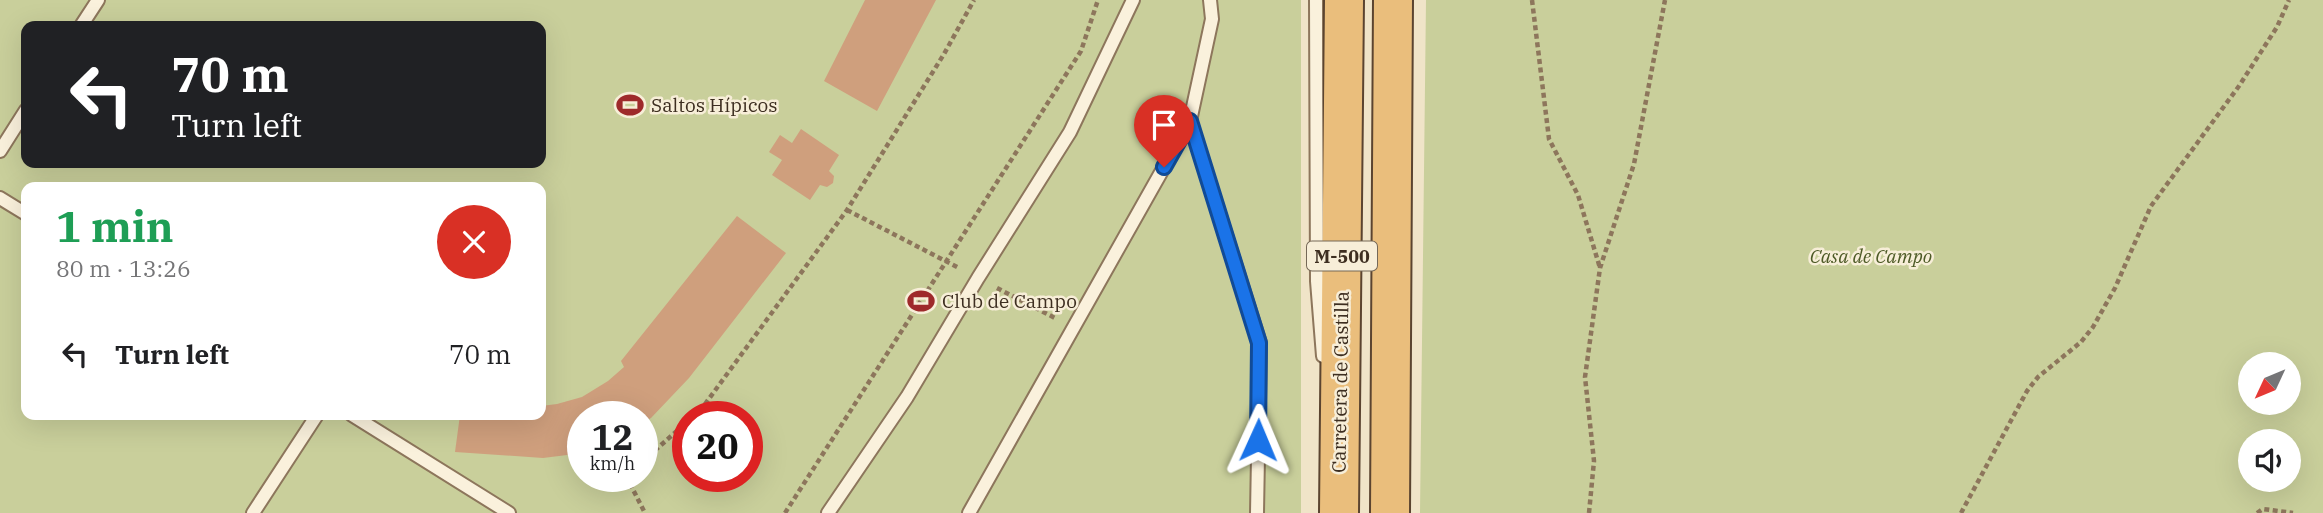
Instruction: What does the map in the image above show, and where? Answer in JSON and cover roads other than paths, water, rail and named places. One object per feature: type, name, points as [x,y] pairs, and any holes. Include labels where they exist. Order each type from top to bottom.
[{"type":"highway","name":"Carretera de Castilla","points":[[1337,513],[1344,0]]},
{"type":"highway","name":"M-500","points":[[1390,513],[1393,0]]},
{"type":"lane","points":[[84,21],[98,0]]},
{"type":"lane","points":[[828,513],[907,397],[1070,132],[1133,0]]},
{"type":"lane","points":[[969,513],[1190,121],[1212,19],[1210,0]]},
{"type":"lane","points":[[1316,0],[1317,281],[1323,363]]},
{"type":"lane","points":[[0,151],[21,118]]},
{"type":"lane","points":[[1190,121],[1259,343],[1257,513]]},
{"type":"lane","points":[[0,198],[21,211]]},
{"type":"lane","points":[[1326,404],[1337,513]]},
{"type":"lane","points":[[253,513],[314,420]]},
{"type":"lane","points":[[360,420],[509,513]]},
{"type":"place","name":"Saltos Hípicos","points":[[630,105]]},
{"type":"place","name":"Club de Campo","points":[[921,301]]},
{"type":"park label","name":"Casa de Campo","points":[[1871,256]]}]
